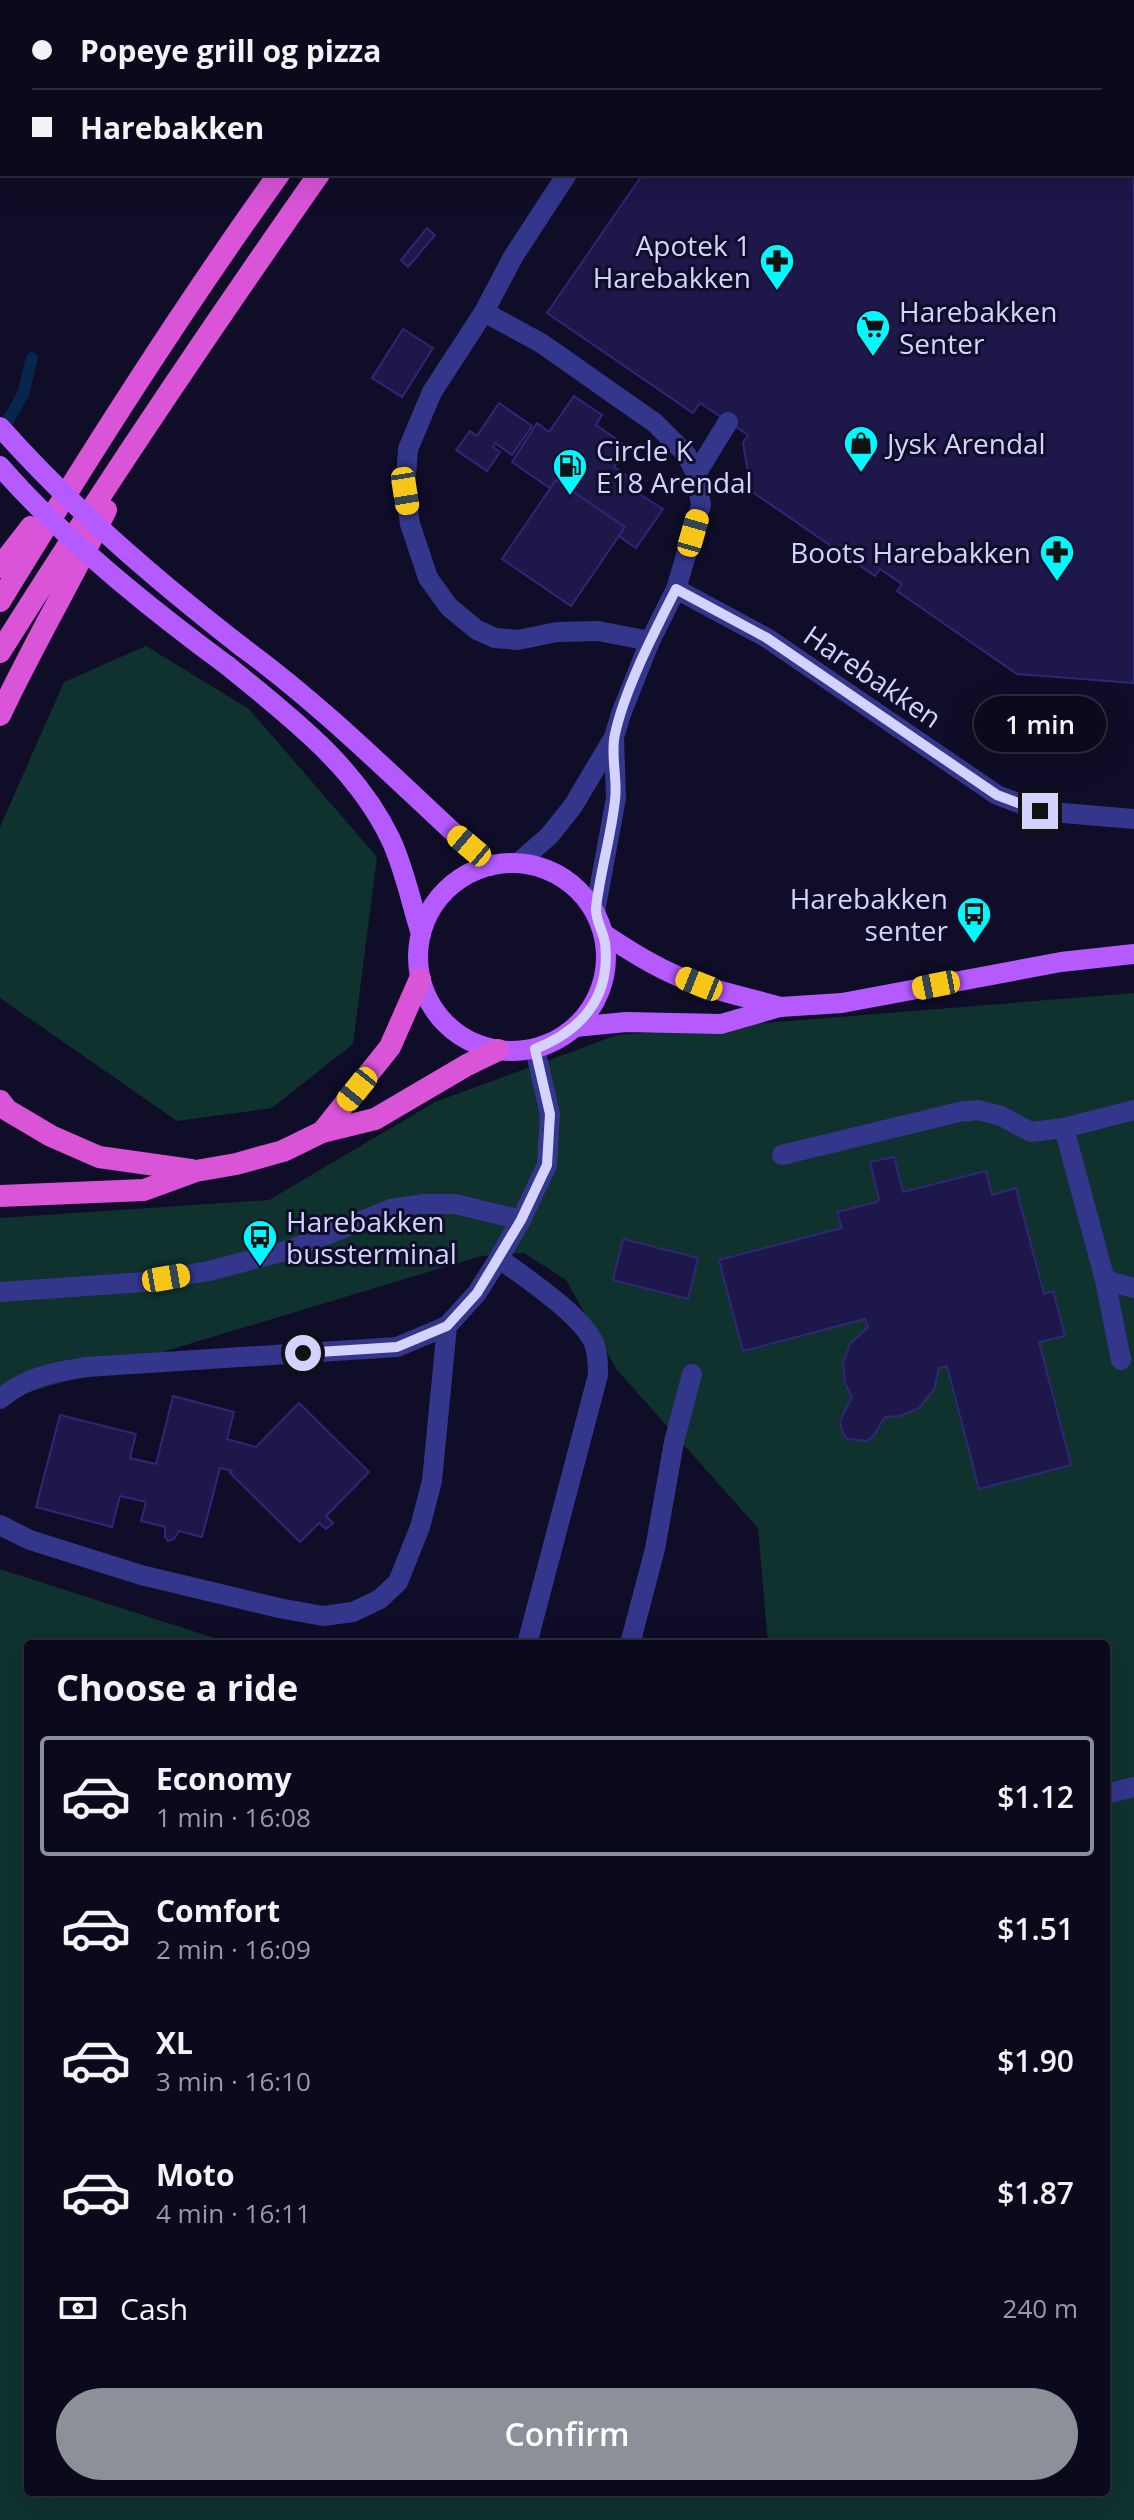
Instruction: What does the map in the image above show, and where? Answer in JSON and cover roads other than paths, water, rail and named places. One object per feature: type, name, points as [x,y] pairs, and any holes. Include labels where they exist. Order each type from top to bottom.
[{"type":"highway","points":[[0,601],[94,447],[220,256],[278,176]]},
{"type":"highway","points":[[0,652],[148,423],[318,176]]},
{"type":"highway","points":[[0,715],[148,423]]},
{"type":"highway","points":[[0,567],[94,447]]},
{"type":"highway","points":[[322,1132],[390,1047],[420,979]]},
{"type":"highway","points":[[0,1196],[144,1190],[196,1171],[283,1151],[322,1132],[375,1119],[498,1050]]},
{"type":"highway","points":[[0,1101],[7,1110],[51,1136],[99,1157],[196,1171]]},
{"type":"main road","points":[[0,427],[113,540],[161,583],[292,684],[385,766],[441,823],[490,866]]},
{"type":"main road","points":[[0,466],[48,516],[177,629],[228,666],[325,749],[359,786],[379,816],[392,844],[421,934]]},
{"type":"main road","points":[[518,863],[541,868],[563,878],[581,893],[595,912],[604,934],[607,960],[592,1008],[575,1027],[557,1040],[535,1049],[516,1052],[471,1042],[448,1026],[431,1005],[420,979],[418,956],[421,934],[430,911],[446,891],[467,875],[490,866],[518,863]]},
{"type":"main road","points":[[604,934],[633,954],[685,979],[780,1007]]},
{"type":"main road","points":[[575,1027],[626,1022],[721,1024],[780,1007],[842,1003],[1061,962],[1134,954]]},
{"type":"lane","points":[[566,176],[432,392],[408,449],[405,491],[410,524],[428,578],[449,607],[477,630],[495,638],[518,640],[557,632],[598,631],[650,641]]},
{"type":"lane","points":[[484,312],[541,343],[655,423],[686,454],[696,474],[701,505],[676,589],[650,641],[614,737],[573,806],[549,836],[518,863]]},
{"type":"lane","points":[[696,474],[728,422]]},
{"type":"lane","name":"Harebakken","points":[[676,589],[767,638],[997,795],[1040,811],[1134,819]]},
{"type":"lane","points":[[595,912],[616,798],[614,737]]},
{"type":"lane","points":[[0,1399],[18,1385],[46,1374],[102,1366],[397,1347],[447,1326],[477,1293],[499,1258],[547,1165],[550,1114],[535,1049]]},
{"type":"lane","points":[[782,1155],[959,1112],[978,1110],[1001,1116],[1031,1132],[1064,1128],[1134,1110]]},
{"type":"lane","points":[[1064,1128],[1105,1280],[1121,1360]]},
{"type":"lane","points":[[0,1292],[145,1282],[209,1271],[289,1250],[391,1209],[424,1204],[455,1204],[521,1220]]},
{"type":"lane","points":[[499,1258],[574,1317],[593,1341],[598,1355],[598,1375],[528,1640]]},
{"type":"lane","points":[[1105,1280],[1134,1288]]},
{"type":"lane","points":[[0,1525],[30,1540],[141,1575],[323,1616],[353,1612],[380,1599],[398,1582],[420,1527],[432,1481],[447,1326]]},
{"type":"lane","points":[[631,1640],[655,1549],[674,1442],[692,1374]]},
{"type":"lane","points":[[1110,1793],[1134,1787]]},
{"type":"waterway","points":[[0,435],[23,394],[32,358]]},
{"type":"place","name":"Apotek 1 Harebakken","points":[[777,292]]},
{"type":"place","name":"Harebakken Senter","points":[[873,358]]},
{"type":"place","name":"Jysk Arendal","points":[[861,474]]},
{"type":"place","name":"Circle K E18 Arendal","points":[[570,497]]},
{"type":"place","name":"Boots Harebakken","points":[[1057,583]]},
{"type":"place","name":"Harebakken senter","points":[[974,945]]},
{"type":"place","name":"Harebakken bussterminal","points":[[260,1268]]}]
